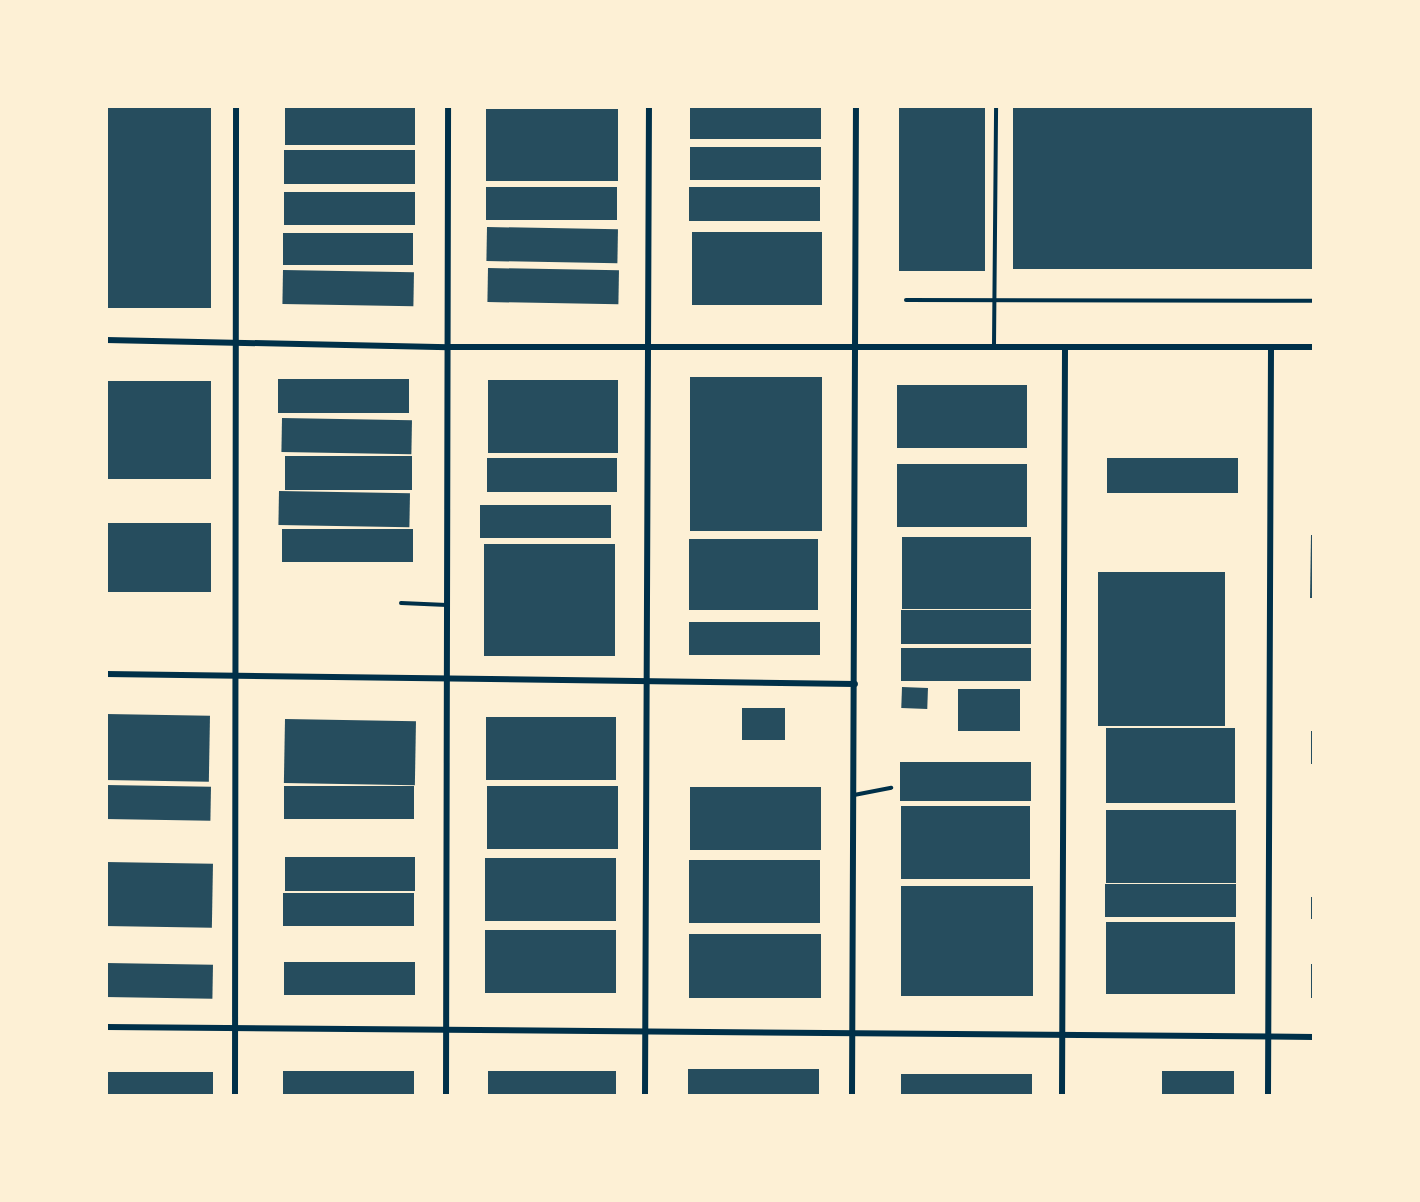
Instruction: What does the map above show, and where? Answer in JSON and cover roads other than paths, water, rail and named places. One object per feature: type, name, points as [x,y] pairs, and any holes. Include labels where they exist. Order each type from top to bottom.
[{"type":"street","points":[[235,1095],[236,106]]},
{"type":"street","points":[[446,1095],[448,106]]},
{"type":"street","points":[[645,1095],[649,106]]},
{"type":"street","points":[[852,1095],[856,106]]},
{"type":"street","points":[[106,340],[448,347],[994,346],[1271,349],[1314,347]]},
{"type":"street","points":[[1062,1095],[1065,347]]},
{"type":"street","points":[[1268,1095],[1271,349]]},
{"type":"street","points":[[106,674],[855,684]]},
{"type":"street","points":[[106,1027],[1314,1036]]},
{"type":"lane","points":[[994,346],[996,106]]},
{"type":"lane","points":[[906,300],[1314,301]]},
{"type":"lane","points":[[401,603],[447,605]]},
{"type":"lane","points":[[854,795],[891,788]]}]
